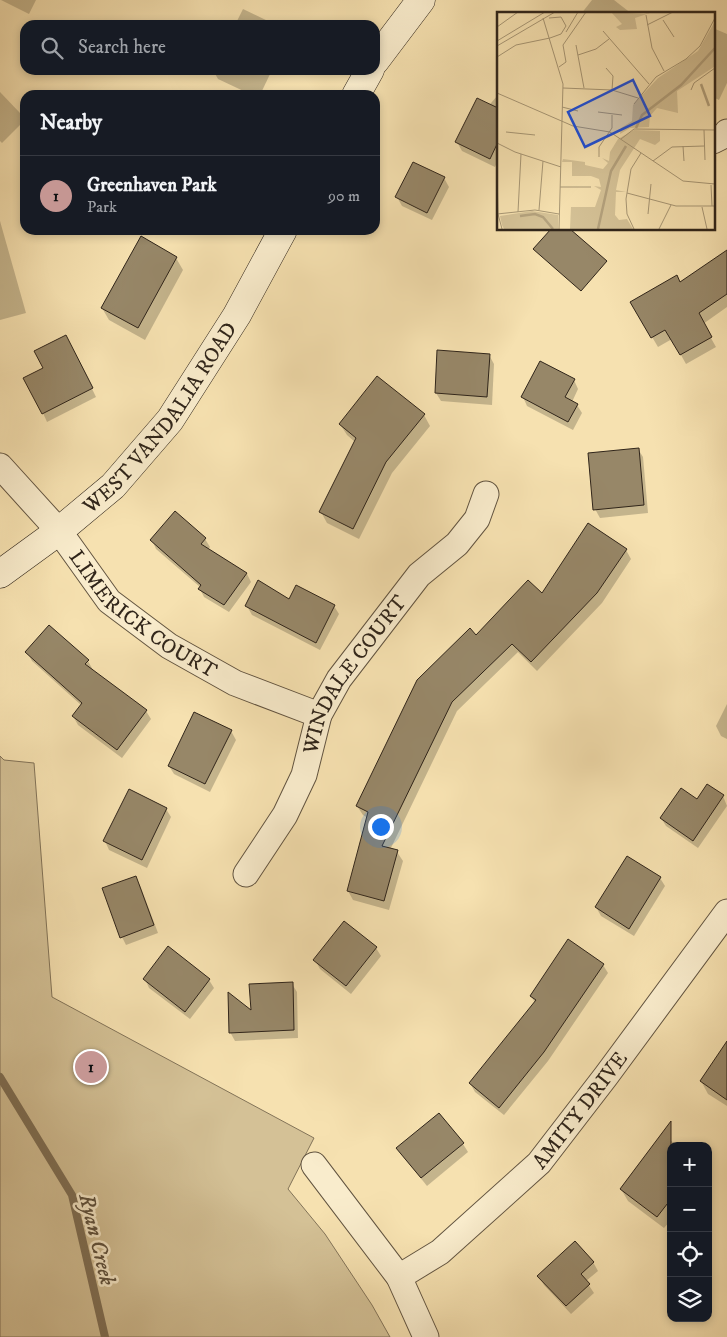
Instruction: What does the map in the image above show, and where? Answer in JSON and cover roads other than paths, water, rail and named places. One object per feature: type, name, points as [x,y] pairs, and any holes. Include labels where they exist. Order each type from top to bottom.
[{"type":"main road","points":[[380,54],[421,0]]},
{"type":"main road","points":[[359,90],[367,75]]},
{"type":"main road","name":"WEST VANDALIA ROAD","points":[[0,574],[59,531],[113,486],[170,420],[237,315],[280,235]]},
{"type":"street","points":[[714,141],[727,132]]},
{"type":"street","name":"LIMERICK COURT","points":[[0,466],[59,531],[109,601],[169,646],[235,683],[319,715]]},
{"type":"street","name":"WINDALE COURT","points":[[246,874],[285,815],[304,775],[319,715],[339,679],[419,575],[456,544],[477,519],[486,494]]},
{"type":"street","name":"AMITY DRIVE","points":[[399,1277],[440,1252],[539,1163],[726,916]]},
{"type":"street","points":[[314,1166],[399,1277],[426,1337]]},
{"type":"waterway","name":"Ryan Creek","points":[[0,1077],[72,1195],[105,1337]]},
{"type":"place","name":"Greenhaven Park","points":[[91,1067]]}]
